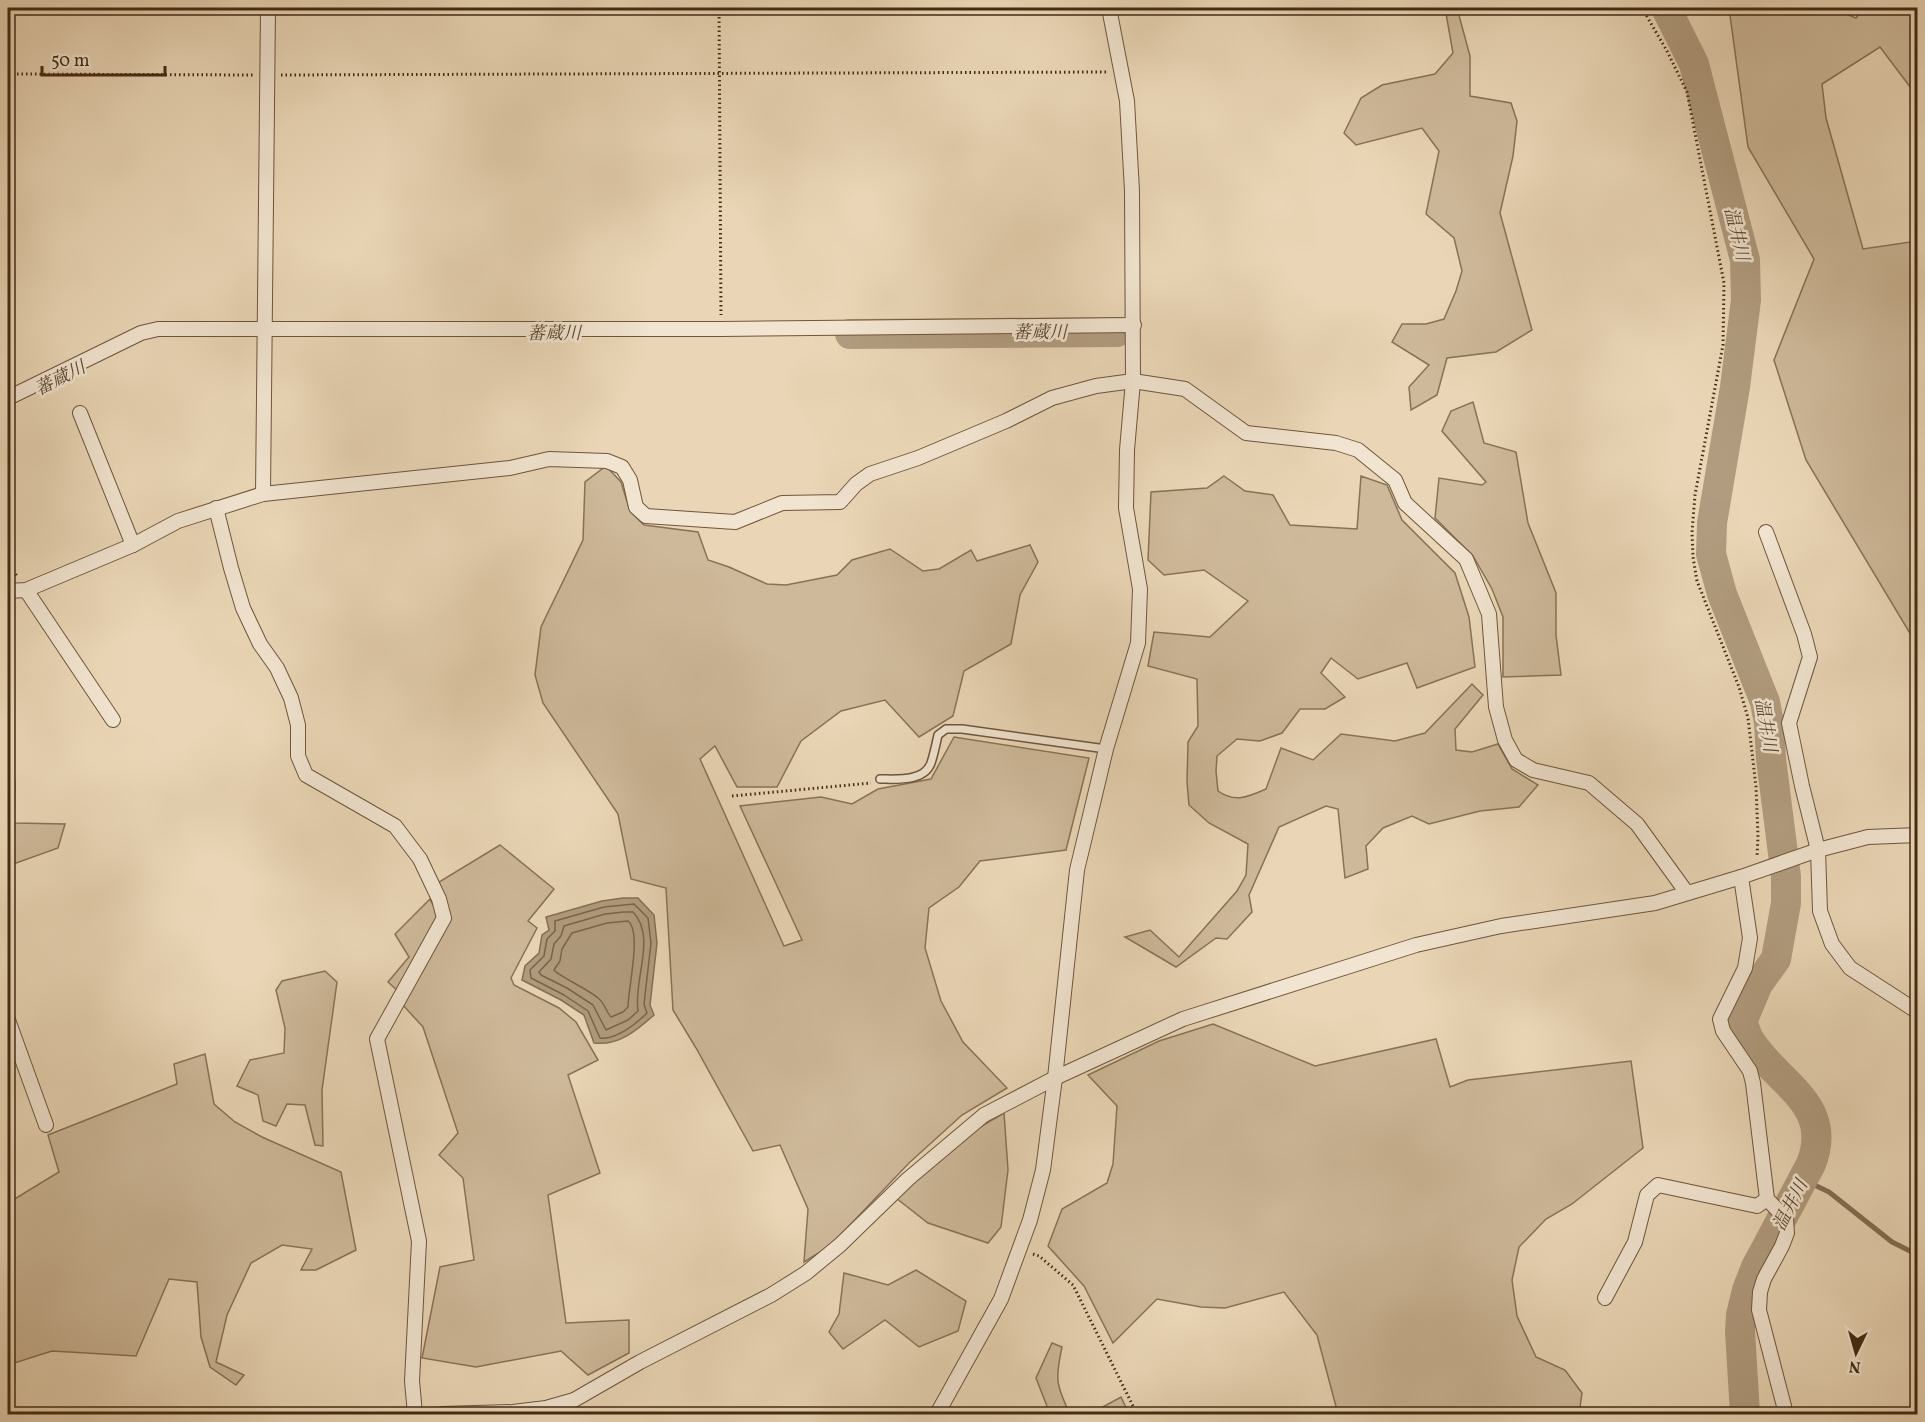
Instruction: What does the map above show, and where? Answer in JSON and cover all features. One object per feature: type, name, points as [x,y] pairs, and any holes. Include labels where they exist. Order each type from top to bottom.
[{"type":"street","points":[[263,494],[268,8]]},
{"type":"street","points":[[937,1414],[1001,1299],[1030,1220],[1043,1170],[1077,870],[1106,749],[1138,643],[1140,589],[1126,508],[1126,450],[1133,381],[1132,191],[1127,101],[1109,8]]},
{"type":"street","points":[[8,398],[141,333],[158,329],[264,332],[1134,325]]},
{"type":"street","points":[[8,591],[26,590],[133,545],[178,521],[263,494],[510,468],[549,459],[607,461],[622,467],[630,480],[636,507],[646,516],[735,522],[782,503],[840,502],[856,484],[870,474],[918,458],[1006,421],[1052,398],[1096,386],[1133,381],[1185,390],[1246,433],[1336,443],[1358,450],[1395,480],[1405,503],[1466,559],[1489,614],[1496,707],[1505,740],[1516,760],[1533,770],[1589,783],[1637,824],[1687,893]]},
{"type":"street","points":[[80,413],[133,545]]},
{"type":"street","points":[[216,508],[243,608],[260,644],[277,668],[291,698],[298,725],[298,756],[306,775],[394,826],[420,859],[439,899],[444,918],[377,1040],[419,1241],[412,1381],[415,1414]]},
{"type":"street","points":[[1766,532],[1810,657],[1789,723],[1813,852],[1820,911],[1832,944],[1850,968],[1917,1012]]},
{"type":"street","points":[[26,590],[113,720]]},
{"type":"street","points":[[442,1414],[513,1413],[546,1408],[574,1400],[640,1362],[771,1295],[806,1273],[840,1245],[908,1179],[984,1114],[1055,1078],[1183,1019],[1416,945],[1501,926],[1655,903],[1813,852],[1868,837],[1917,835]]},
{"type":"street","points":[[1741,877],[1750,938],[1745,968],[1720,1019],[1722,1031],[1750,1071],[1767,1199],[1786,1219],[1787,1233],[1764,1279],[1760,1292],[1759,1310],[1784,1406],[1783,1414]]},
{"type":"street","points":[[8,1020],[46,1125]]},
{"type":"street","points":[[1605,1298],[1635,1242],[1647,1196],[1658,1185],[1757,1206],[1767,1199]]},
{"type":"lane","points":[[880,780],[910,778],[923,773],[930,765],[938,735],[946,729],[962,729],[1106,749]]},
{"type":"path","points":[[719,8],[721,329]]},
{"type":"path","points":[[1642,8],[1667,51],[1686,92],[1724,283],[1723,345],[1695,495],[1692,532],[1697,581],[1740,687],[1748,718],[1760,870]]},
{"type":"path","points":[[8,74],[1122,72]]},
{"type":"path","points":[[732,796],[867,784],[880,780]]},
{"type":"path","points":[[1020,1249],[1039,1256],[1073,1285],[1137,1414]]},
{"type":"shaded area","points":[[1445,8],[1457,8],[1470,56],[1470,96],[1511,103],[1517,121],[1513,156],[1500,213],[1532,330],[1496,352],[1447,358],[1437,395],[1411,410],[1409,387],[1429,365],[1392,342],[1402,324],[1426,324],[1444,319],[1462,271],[1454,238],[1426,214],[1439,151],[1422,128],[1356,145],[1344,133],[1361,98],[1382,85],[1435,74],[1453,53]]},
{"type":"shaded area","points":[[1729,8],[1831,8],[1856,18],[1864,8],[1916,8],[1918,17],[1917,96],[1880,47],[1822,84],[1826,118],[1863,249],[1917,241],[1917,645],[1806,460],[1774,360],[1814,259],[1748,147]]},
{"type":"shaded area","points":[[1473,402],[1484,443],[1516,452],[1528,523],[1556,593],[1556,635],[1561,675],[1503,677],[1503,617],[1492,589],[1473,556],[1435,518],[1439,478],[1482,485],[1486,482],[1442,431],[1451,411]]},
{"type":"shaded area","points":[[606,466],[621,482],[630,511],[644,525],[698,532],[708,560],[767,584],[786,585],[837,575],[852,560],[890,549],[923,571],[939,569],[971,550],[977,561],[1030,545],[1038,562],[1020,595],[1011,644],[964,671],[953,716],[919,737],[885,700],[841,711],[801,741],[777,787],[737,787],[715,746],[700,759],[784,946],[802,940],[740,806],[821,797],[852,804],[878,789],[931,779],[954,737],[1089,758],[1066,850],[980,861],[959,887],[929,908],[925,948],[941,1001],[963,1042],[1007,1088],[962,1115],[909,1163],[830,1246],[804,1262],[808,1209],[780,1145],[753,1151],[673,1010],[666,888],[631,879],[618,814],[543,703],[535,675],[541,627],[583,540],[585,482]]},
{"type":"shaded area","points":[[1224,476],[1245,491],[1273,495],[1290,525],[1357,529],[1361,476],[1387,485],[1402,520],[1455,573],[1469,617],[1475,667],[1417,688],[1407,663],[1358,679],[1331,658],[1321,673],[1345,697],[1325,709],[1300,709],[1282,733],[1260,741],[1237,739],[1217,756],[1218,791],[1230,797],[1242,798],[1266,789],[1281,748],[1313,760],[1341,734],[1395,741],[1425,733],[1472,684],[1483,695],[1455,729],[1456,750],[1472,752],[1498,744],[1512,769],[1538,785],[1519,807],[1480,811],[1429,824],[1412,816],[1383,828],[1366,846],[1368,869],[1345,878],[1338,809],[1326,806],[1279,827],[1249,895],[1252,912],[1227,939],[1216,938],[1176,967],[1125,937],[1150,930],[1179,957],[1237,891],[1246,875],[1248,844],[1209,823],[1189,805],[1188,742],[1198,726],[1197,679],[1148,666],[1154,632],[1210,637],[1248,601],[1204,570],[1164,575],[1148,560],[1151,492],[1207,488]]},
{"type":"shaded area","points":[[8,766],[15,782],[14,823],[65,824],[58,848],[8,866]]},
{"type":"shaded area","points":[[500,845],[554,889],[528,921],[537,928],[511,978],[514,985],[559,1008],[576,1022],[598,1060],[568,1075],[600,1173],[548,1195],[566,1323],[629,1320],[629,1353],[588,1375],[561,1351],[476,1367],[422,1358],[440,1267],[474,1260],[463,1178],[439,1155],[458,1133],[423,1027],[401,1003],[449,918],[439,882]]},
{"type":"shaded area","points":[[430,899],[440,919],[399,992],[388,982],[409,957],[395,934]]},
{"type":"shaded area","points":[[325,971],[337,982],[322,1090],[323,1146],[315,1145],[305,1105],[287,1104],[276,1126],[263,1121],[258,1095],[237,1086],[250,1060],[284,1053],[285,1028],[276,990],[282,981]]},
{"type":"shaded area","points":[[1213,1024],[1315,1066],[1436,1039],[1450,1087],[1468,1080],[1631,1061],[1643,1148],[1572,1204],[1546,1219],[1519,1247],[1512,1280],[1517,1316],[1536,1357],[1565,1370],[1582,1393],[1579,1414],[1338,1414],[1317,1335],[1284,1292],[1225,1308],[1201,1307],[1157,1299],[1113,1343],[1084,1286],[1048,1246],[1062,1209],[1107,1183],[1113,1164],[1117,1106],[1088,1075],[1159,1041]]},
{"type":"shaded area","points":[[205,1054],[214,1104],[235,1122],[262,1137],[341,1172],[356,1250],[316,1270],[301,1270],[312,1249],[282,1245],[251,1263],[227,1315],[216,1362],[244,1375],[236,1385],[210,1367],[201,1337],[197,1282],[169,1279],[136,1356],[52,1351],[8,1365],[8,1203],[59,1172],[48,1135],[177,1084],[174,1064]]},
{"type":"shaded area","points":[[1004,1113],[1008,1170],[1001,1227],[988,1243],[928,1223],[896,1198],[968,1134]]},
{"type":"shaded area","points":[[916,1270],[966,1301],[958,1331],[919,1347],[885,1320],[843,1349],[829,1332],[839,1314],[844,1273],[888,1285]]},
{"type":"shaded area","points":[[1052,1343],[1062,1347],[1058,1382],[1070,1414],[1050,1414],[1036,1378]]},
{"type":"shaded area","points":[[1121,1397],[1129,1414],[1090,1414]]},
{"type":"water","points":[[638,898],[654,915],[657,943],[650,1005],[654,1015],[627,1036],[612,1042],[594,1043],[584,1015],[522,980],[525,966],[539,953],[542,935],[549,930],[546,917],[602,901]]},
{"type":"waterway","name":"温井川","points":[[1666,8],[1694,64],[1745,260],[1746,300],[1735,387],[1712,523],[1711,554],[1722,594],[1765,702],[1786,877],[1786,903],[1776,959],[1758,984],[1742,1022],[1749,1039],[1760,1055],[1799,1095],[1809,1109],[1815,1125],[1816,1143],[1811,1164],[1756,1267],[1747,1290],[1740,1331],[1745,1414]]},
{"type":"waterway","name":"蕃蔵川","points":[[850,334],[1117,332]]},
{"type":"waterway","points":[[1802,1179],[1829,1192],[1892,1242],[1918,1255]]}]
